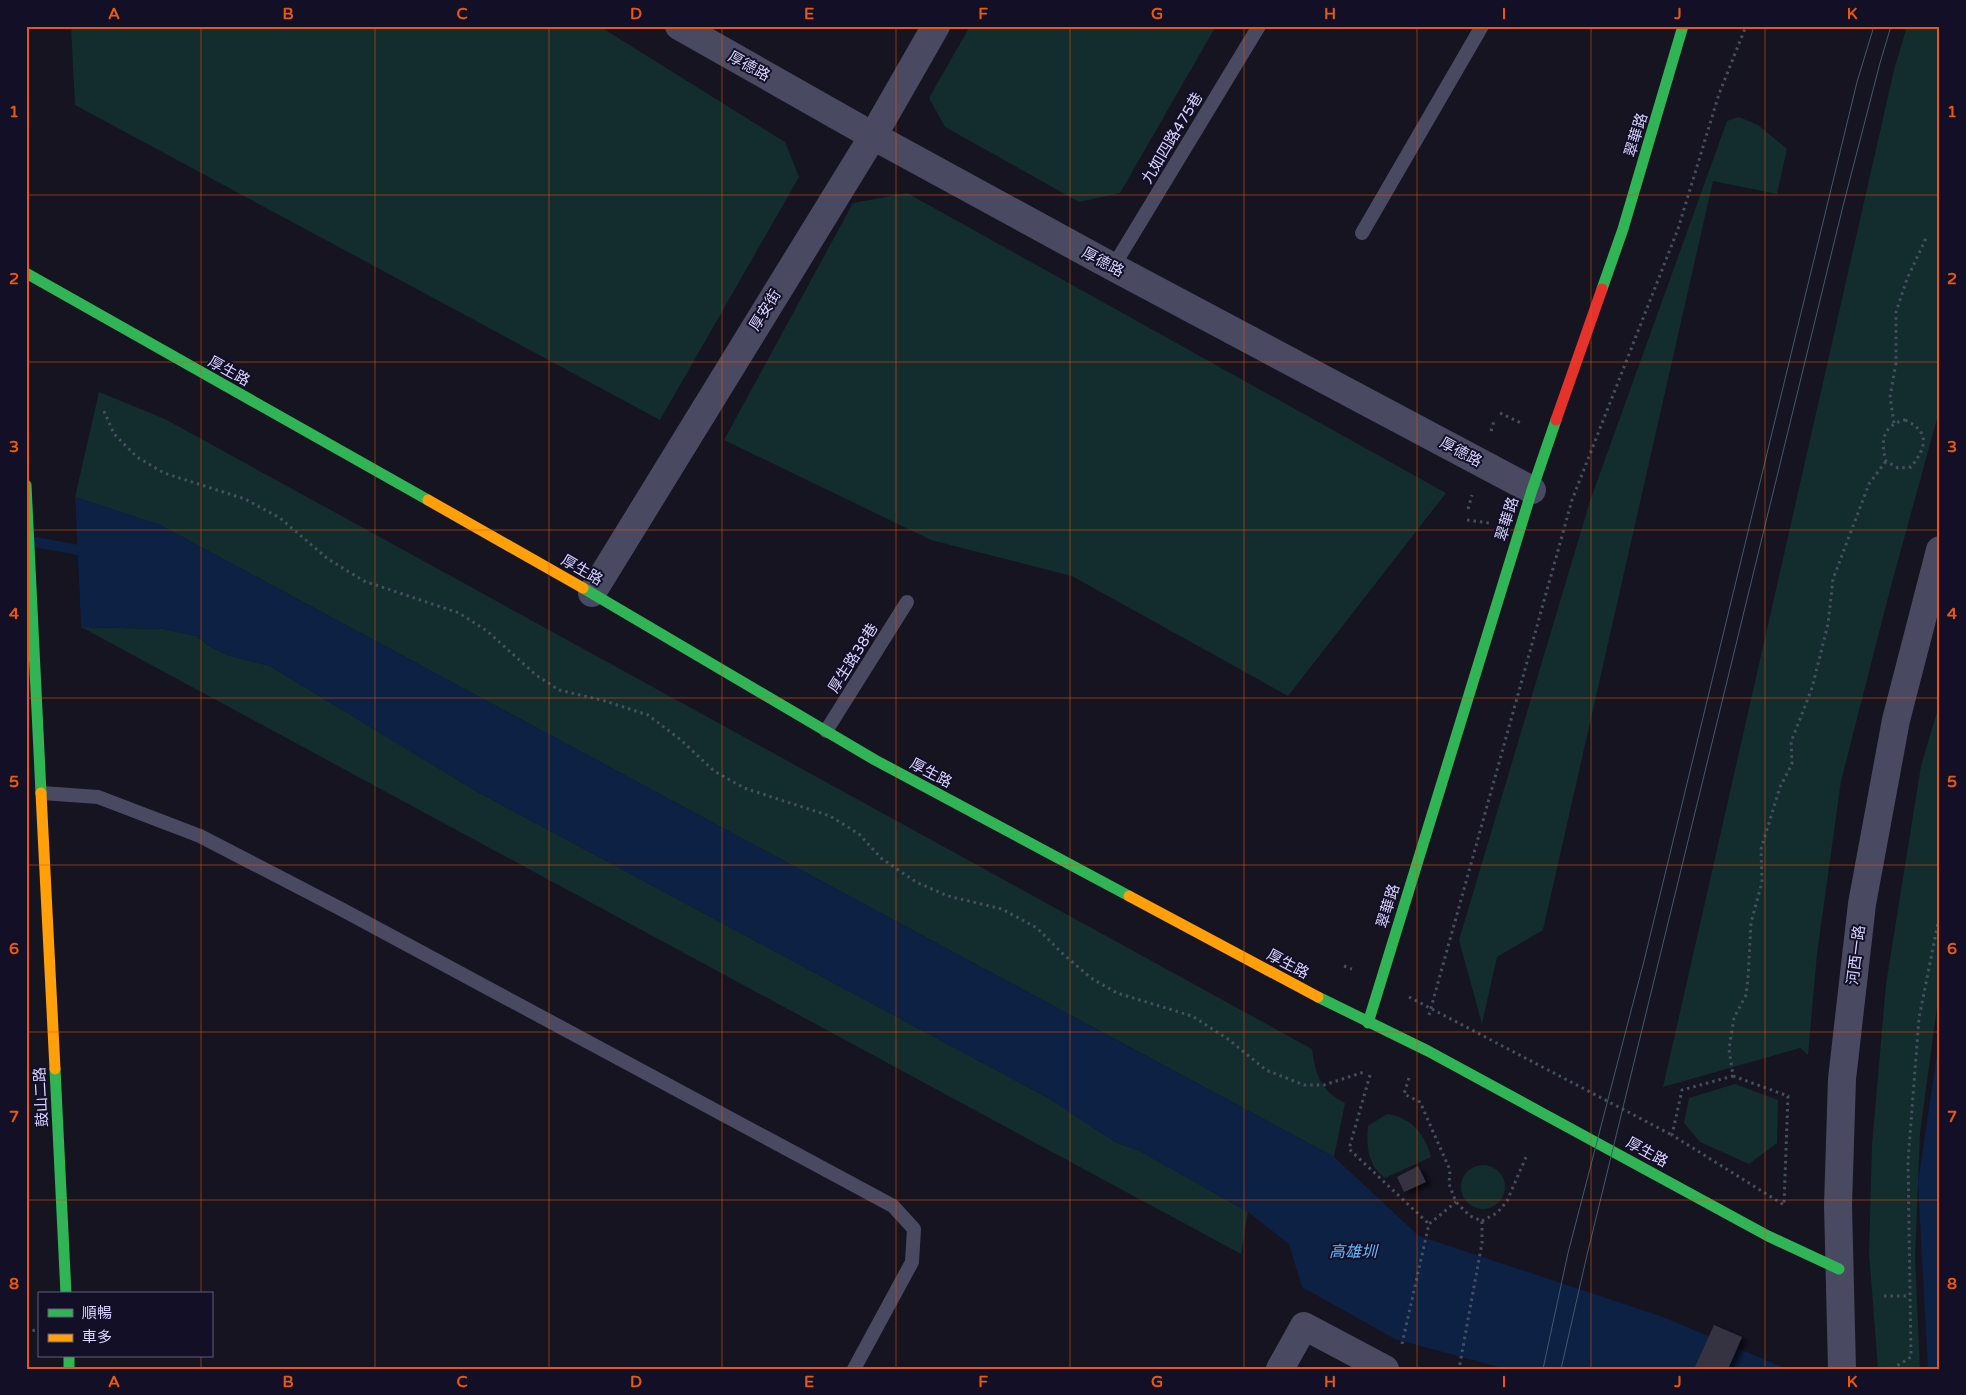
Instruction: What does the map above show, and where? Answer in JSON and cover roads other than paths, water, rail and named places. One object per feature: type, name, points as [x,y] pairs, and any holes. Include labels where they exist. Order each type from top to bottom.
[{"type":"street","name":"厚德路","points":[[679,26],[872,136],[1113,267],[1532,490]]},
{"type":"street","name":"厚安街","points":[[592,592],[872,136],[936,26]]},
{"type":"street","name":"翠華路","points":[[1368,1023],[1532,490],[1623,229],[1683,26]]},
{"type":"street","name":"厚生路","points":[[26,273],[592,592],[901,774],[1368,1023],[1612,1150],[1768,1236],[1839,1269]]},
{"type":"street","name":"鼓山二路","points":[[26,485],[66,1292]]},
{"type":"street","name":"河西一路","points":[[1842,1369],[1838,1205],[1842,1079],[1862,904],[1896,720],[1940,550]]},
{"type":"street","points":[[1280,1369],[1304,1326],[1393,1358]]},
{"type":"lane","name":"九如四路475巷","points":[[1113,267],[1258,26]]},
{"type":"lane","points":[[1362,233],[1482,26]]},
{"type":"lane","name":"厚生路38巷","points":[[826,731],[907,602]]},
{"type":"lane","points":[[42,794],[98,797],[200,836],[341,909],[893,1206],[914,1229],[912,1262],[854,1369]]},
{"type":"water","name":"高雄圳","points":[[75,497],[160,525],[1334,1157],[1419,1236],[1663,1317],[1787,1369],[1506,1369],[1395,1339],[1302,1287],[1289,1244],[1248,1212],[1140,1151],[1115,1142],[1050,1099],[476,791],[270,666],[227,655],[209,646],[196,636],[164,629],[81,627]]},
{"type":"water","points":[[1940,1035],[1940,1369],[1928,1369],[1918,1182]]},
{"type":"waterway","points":[[30,541],[89,552]]},
{"type":"tram line","points":[[1543,1369],[1568,1253],[1644,961],[1857,82],[1874,26]]},
{"type":"tram line","points":[[1561,1369],[1587,1255],[1843,206],[1891,26]]}]
